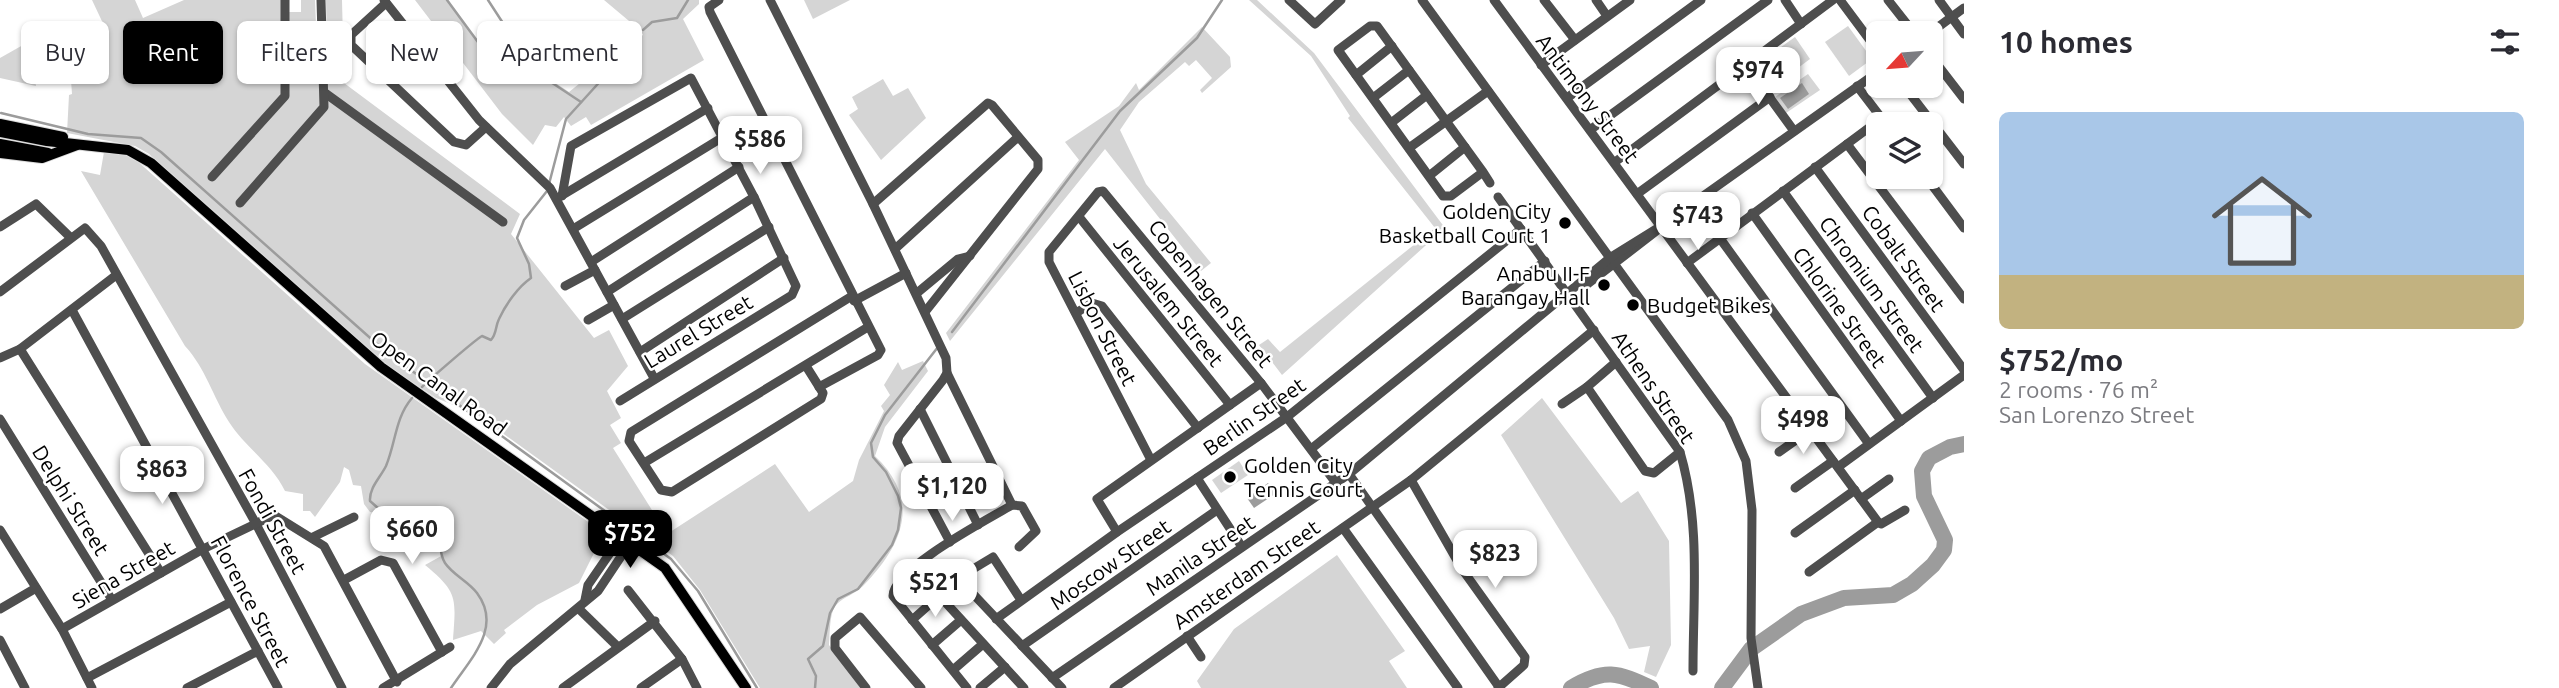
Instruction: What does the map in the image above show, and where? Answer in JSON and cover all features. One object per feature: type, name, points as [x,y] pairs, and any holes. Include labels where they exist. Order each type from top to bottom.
[{"type":"main road","points":[[0,124],[82,143]]},
{"type":"main road","points":[[0,132],[47,141],[82,143]]},
{"type":"main road","points":[[0,153],[24,158],[54,154],[82,143]]},
{"type":"main road","name":"Open Canal Road","points":[[82,143],[128,150],[151,163],[359,351],[625,540],[673,578],[746,688]]},
{"type":"main road","points":[[0,144],[54,154]]},
{"type":"street","points":[[212,177],[285,96],[285,0]]},
{"type":"street","points":[[240,202],[321,112],[325,93],[321,0]]},
{"type":"street","points":[[719,0],[709,7],[710,12],[880,353],[819,387]]},
{"type":"street","points":[[769,0],[917,293],[946,358],[947,373],[1012,505]]},
{"type":"street","points":[[1289,0],[1315,24],[1341,0]]},
{"type":"street","points":[[1422,0],[1728,420],[1746,461],[1752,510],[1751,638],[1758,688]]},
{"type":"street","name":"Antimony Street","points":[[1494,0],[1878,522]]},
{"type":"street","points":[[1544,0],[1575,40]]},
{"type":"street","points":[[1596,0],[1607,16]]},
{"type":"street","points":[[1541,65],[1630,0]]},
{"type":"street","points":[[1567,98],[1701,0]]},
{"type":"street","points":[[1590,130],[1768,0]]},
{"type":"street","points":[[1786,0],[1801,24]]},
{"type":"street","points":[[1615,162],[1833,0]]},
{"type":"street","points":[[1840,0],[1866,35]]},
{"type":"street","points":[[1888,0],[1905,21]]},
{"type":"street","points":[[1939,0],[1964,34]]},
{"type":"street","points":[[486,127],[466,145],[454,142],[351,45],[351,35],[385,2],[486,127],[559,198],[654,379]]},
{"type":"street","points":[[1943,24],[1964,8]]},
{"type":"street","points":[[1483,172],[1446,197],[1338,52],[1340,48],[1374,24],[1392,46],[1483,172],[1490,183]]},
{"type":"street","points":[[1356,75],[1392,46]]},
{"type":"street","points":[[1746,65],[1794,131]]},
{"type":"street","points":[[1373,98],[1409,70]]},
{"type":"street","points":[[1943,72],[1964,99]]},
{"type":"street","points":[[559,198],[570,146],[688,78],[693,79],[784,258],[639,352]]},
{"type":"street","name":"Manila Street","points":[[1052,678],[1349,474],[1566,296],[1866,80]]},
{"type":"street","points":[[1857,86],[1877,112]]},
{"type":"street","points":[[1409,148],[1488,91]]},
{"type":"street","points":[[325,93],[503,222]]},
{"type":"street","points":[[1391,123],[1427,95]]},
{"type":"street","points":[[1637,194],[1770,97]]},
{"type":"street","points":[[1913,98],[1964,164]]},
{"type":"street","points":[[873,204],[983,105],[992,105],[1038,160],[1038,169],[925,312]]},
{"type":"street","points":[[559,198],[708,108]]},
{"type":"street","points":[[1687,263],[1719,237],[1866,132]]},
{"type":"street","points":[[573,229],[723,137]]},
{"type":"street","points":[[895,249],[1018,137]]},
{"type":"street","points":[[1847,144],[1964,299]]},
{"type":"street","points":[[1429,176],[1465,147]]},
{"type":"street","points":[[565,286],[739,167]]},
{"type":"street","name":"Cobalt Street","points":[[1815,167],[1964,373]]},
{"type":"street","points":[[1935,189],[1964,228]]},
{"type":"street","name":"Chromium Street","points":[[1783,191],[1933,398]]},
{"type":"street","name":"Copenhagen Street","points":[[1080,218],[1098,192],[1107,193],[1261,383],[1336,483]]},
{"type":"street","points":[[607,292],[754,197]]},
{"type":"street","name":"Athens Street","points":[[1498,197],[1545,261],[1566,296],[1594,330],[1680,452],[1691,491],[1694,518],[1693,671]]},
{"type":"street","points":[[0,227],[36,204],[70,237],[0,292]]},
{"type":"street","name":"Chlorine Street","points":[[1752,214],[1901,421]]},
{"type":"street","name":"Lisbon Street","points":[[1080,218],[1048,257],[1151,460]]},
{"type":"street","name":"Jerusalem Street","points":[[1080,218],[1230,405]]},
{"type":"street","points":[[622,319],[769,227]]},
{"type":"street","name":"Fondi Street","points":[[70,237],[85,228],[101,246],[115,276],[255,522],[342,688]]},
{"type":"street","name":"Berlin Street","points":[[996,619],[1117,532],[1287,417],[1521,229]]},
{"type":"street","points":[[1719,237],[1869,444]]},
{"type":"street","points":[[917,293],[958,259],[970,256]]},
{"type":"street","name":"Laurel Street","points":[[620,401],[795,291],[784,258]]},
{"type":"street","points":[[1311,449],[1545,261]]},
{"type":"street","points":[[806,366],[824,397],[673,492],[661,491],[629,441],[631,432],[853,298],[906,273]]},
{"type":"street","points":[[0,358],[20,349],[115,276]]},
{"type":"street","points":[[1076,313],[1092,303],[1102,306],[1198,428]]},
{"type":"street","points":[[588,320],[614,305]]},
{"type":"street","name":"Florence Street","points":[[72,310],[278,688]]},
{"type":"street","points":[[644,463],[868,327]]},
{"type":"street","name":"Amsterdam Street","points":[[1117,687],[1411,480],[1594,330]]},
{"type":"street","points":[[20,349],[160,573]]},
{"type":"street","points":[[1562,404],[1616,362]]},
{"type":"street","points":[[947,373],[899,436],[897,443],[950,542]]},
{"type":"street","points":[[1795,488],[1869,444],[1964,373]]},
{"type":"street","points":[[1117,532],[1097,499],[1261,383]]},
{"type":"street","points":[[1587,387],[1649,474],[1680,452]]},
{"type":"street","points":[[920,409],[978,525]]},
{"type":"street","name":"Delphi Street","points":[[0,419],[112,600]]},
{"type":"street","points":[[1779,452],[1810,430]]},
{"type":"street","points":[[1349,474],[1498,688],[1524,666],[1525,657],[1462,569],[1411,480]]},
{"type":"street","points":[[1197,478],[1242,547]]},
{"type":"street","points":[[1795,533],[1889,479]]},
{"type":"street","points":[[967,688],[892,593],[913,567],[1012,505],[1022,506],[1036,531],[1019,547]]},
{"type":"street","name":"Moscow Street","points":[[1022,646],[1217,510]]},
{"type":"street","points":[[1809,572],[1878,522],[1888,522],[1905,510]]},
{"type":"street","name":"Siena Street","points":[[62,629],[203,549],[274,515],[324,546],[397,682]]},
{"type":"street","points":[[313,537],[354,517]]},
{"type":"street","points":[[1343,528],[1458,688]]},
{"type":"street","points":[[0,530],[62,629],[92,688]]},
{"type":"street","points":[[585,600],[588,585],[625,540]]},
{"type":"street","points":[[497,685],[510,664],[598,591],[610,573],[625,540]]},
{"type":"street","points":[[1021,600],[993,558],[958,578],[1062,688]]},
{"type":"street","points":[[344,580],[381,560],[393,563],[446,650],[383,688]]},
{"type":"street","points":[[601,566],[610,573]]},
{"type":"street","points":[[913,567],[1024,688]]},
{"type":"street","points":[[0,609],[36,589]]},
{"type":"street","points":[[628,590],[655,621],[682,659],[697,688]]},
{"type":"street","points":[[912,620],[939,596]]},
{"type":"street","points":[[87,678],[231,602]]},
{"type":"street","points":[[579,609],[618,648]]},
{"type":"street","points":[[866,688],[835,648],[835,638],[860,617],[921,688]]},
{"type":"street","points":[[932,645],[961,620]]},
{"type":"street","points":[[563,688],[655,621]]},
{"type":"street","points":[[1187,636],[1201,657]]},
{"type":"street","points":[[0,640],[25,688]]},
{"type":"street","points":[[953,670],[983,644]]},
{"type":"street","points":[[187,688],[258,651]]},
{"type":"street","points":[[640,688],[682,659]]},
{"type":"street","points":[[980,688],[1005,667]]},
{"type":"shaded area","points":[[92,0],[135,0],[143,18],[184,0],[281,0],[284,21],[237,21],[237,84],[345,84],[520,214],[511,234],[594,338],[609,330],[628,366],[607,391],[621,418],[610,425],[621,443],[613,448],[667,534],[775,464],[809,512],[853,481],[859,460],[884,411],[881,406],[890,395],[884,385],[898,362],[902,370],[923,361],[928,371],[885,427],[875,456],[890,473],[899,490],[902,522],[897,539],[877,570],[860,589],[834,607],[831,617],[829,645],[861,688],[760,688],[700,590],[673,556],[476,414],[436,398],[382,362],[149,154],[135,146],[67,133],[71,84],[109,84],[109,21],[102,21]]},
{"type":"shaded area","points":[[301,0],[315,0],[316,21],[288,21],[288,12],[301,12]]},
{"type":"shaded area","points":[[326,0],[342,0],[343,21],[326,21]]},
{"type":"shaded area","points":[[415,0],[447,0],[462,21],[431,21]]},
{"type":"shaded area","points":[[604,0],[699,0],[699,4],[683,19],[704,60],[591,125],[586,117],[571,126],[564,117],[556,127],[545,125],[533,145],[502,114],[479,84],[557,84],[569,92],[579,84],[642,84],[642,21],[629,21]]},
{"type":"shaded area","points":[[804,0],[850,0],[813,19]]},
{"type":"shaded area","points":[[1249,0],[1257,0],[1314,53],[1445,228],[1282,375],[1259,345],[1268,339],[1280,352],[1435,228],[1348,118],[1350,116],[1311,56]]},
{"type":"shaded area","points":[[463,22],[477,41],[477,81],[463,63]]},
{"type":"shaded area","points":[[1848,26],[1866,51],[1866,63],[1849,76],[1825,42]]},
{"type":"shaded area","points":[[1202,27],[1230,57],[1231,67],[1202,93],[1200,90],[1212,78],[1196,60],[1189,66],[1185,62],[1139,102],[1120,130],[1146,184],[1211,263],[1201,271],[1105,149],[950,341],[946,333],[1079,160],[1065,142],[1119,106],[1136,83],[1139,90]]},
{"type":"shaded area","points":[[1795,37],[1810,59],[1771,88],[1755,66]]},
{"type":"shaded area","points":[[21,46],[21,83],[0,78],[0,58]]},
{"type":"shaded area","points":[[1808,74],[1820,90],[1786,113],[1775,97]]},
{"type":"shaded area","points":[[883,79],[893,96],[908,88],[926,118],[881,160],[849,115],[858,109],[852,97]]},
{"type":"shaded area","points":[[1802,83],[1809,94],[1788,109],[1780,98]]},
{"type":"shaded area","points":[[104,152],[121,153],[135,159],[365,364],[604,533],[579,583],[537,605],[504,630],[506,633],[494,644],[481,631],[453,640],[455,614],[452,597],[444,582],[425,565],[443,555],[429,522],[396,524],[393,516],[370,512],[364,504],[361,486],[353,485],[349,470],[344,467],[340,482],[315,517],[310,511],[303,511],[303,494],[285,491],[273,472],[229,422],[198,364],[81,171],[100,175]]},
{"type":"shaded area","points":[[1542,398],[1621,503],[1638,491],[1669,541],[1671,645],[1656,677],[1644,672],[1650,646],[1629,649],[1614,618],[1501,435]]},
{"type":"shaded area","name":"Golden City Tennis Court","points":[[1239,461],[1248,475],[1221,493],[1212,480]]},
{"type":"shaded area","points":[[1268,483],[1275,494],[1254,508],[1247,498]]},
{"type":"shaded area","points":[[1337,555],[1405,651],[1389,661],[1407,688],[1201,688],[1197,681],[1234,629]]},
{"type":"waterway","points":[[447,0],[477,41]]},
{"type":"waterway","points":[[488,0],[512,37],[522,37],[531,54],[525,65],[581,102]]},
{"type":"waterway","points":[[643,30],[652,22],[677,18],[688,0]]},
{"type":"waterway","points":[[952,332],[1120,111],[1197,38],[1222,0]]},
{"type":"waterway","points":[[549,184],[566,119],[598,84]]},
{"type":"waterway","points":[[1,113],[88,134],[141,138],[161,152],[386,352],[671,559],[698,591],[757,688]]},
{"type":"waterway","points":[[422,387],[482,336],[491,340],[509,302],[531,278],[529,264],[517,238],[524,220],[547,191]]},
{"type":"waterway","points":[[815,688],[816,676],[808,659],[823,646],[830,613],[838,599],[858,589],[892,545],[898,530],[901,508],[898,496],[886,472],[873,457],[871,443],[885,415],[938,347]]},
{"type":"waterway","points":[[412,398],[402,414],[386,466],[373,487],[370,501],[379,509],[414,511],[428,516],[438,532],[443,560],[477,593],[484,606],[487,619],[481,643],[451,688]]},
{"type":"waterway","points":[[1722,688],[1751,649],[1801,614],[1844,598],[1893,595],[1912,584],[1933,565],[1944,550],[1945,540],[1924,496],[1922,471],[1929,458],[1950,447],[1964,444]]},
{"type":"waterway","points":[[1571,688],[1593,677],[1611,674],[1629,678],[1651,688]]},
{"type":"place","name":"Golden City Basketball Court 1","points":[[1565,223]]},
{"type":"place","name":"Anabu II-F Barangay Hall","points":[[1604,285]]},
{"type":"place","name":"Budget Bikes","points":[[1633,305]]},
{"type":"place","name":"Golden City Tennis Court","points":[[1230,477]]}]
